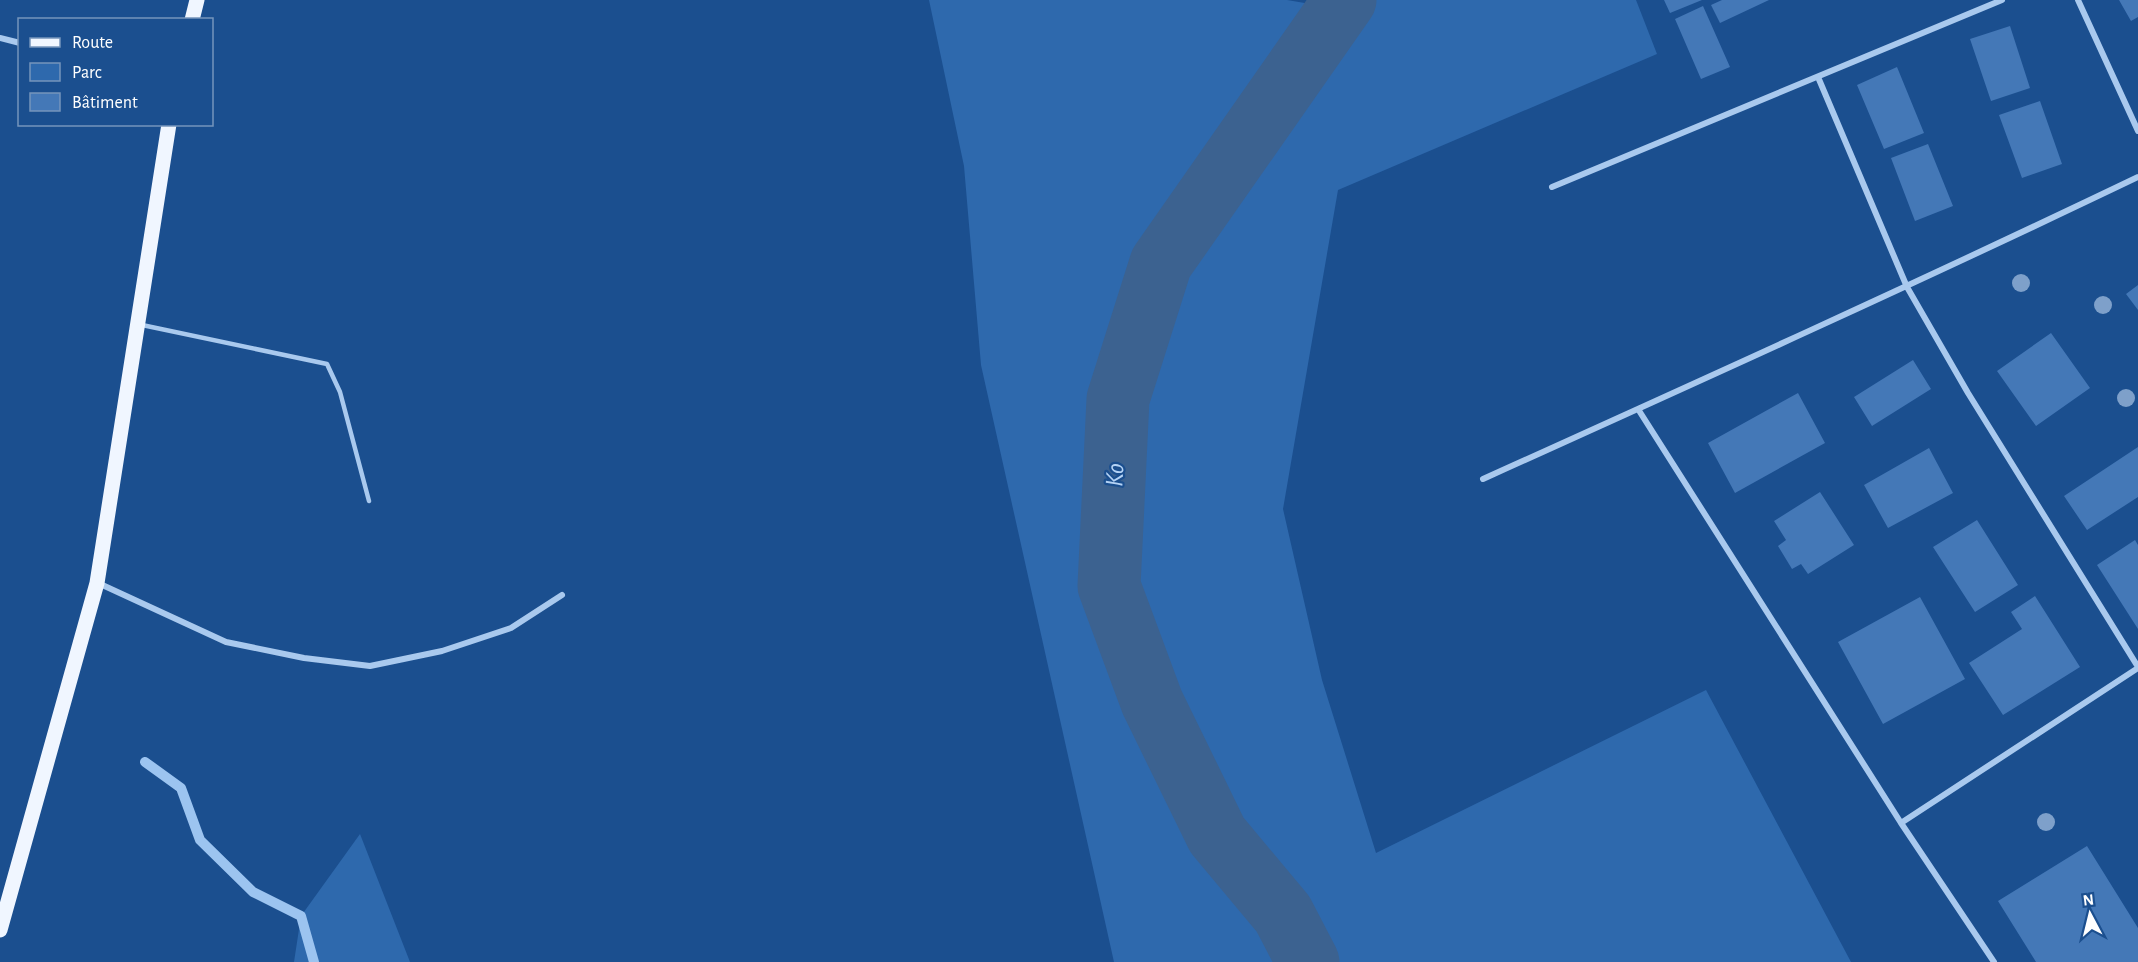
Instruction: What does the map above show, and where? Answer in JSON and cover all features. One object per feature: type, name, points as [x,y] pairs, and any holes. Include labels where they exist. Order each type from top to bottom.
[{"type":"main road","points":[[192,18],[197,0]]},
{"type":"main road","points":[[0,930],[97,583],[169,126]]},
{"type":"street","points":[[1552,187],[2002,0]]},
{"type":"street","points":[[2078,0],[2138,131]]},
{"type":"street","points":[[0,38],[18,42]]},
{"type":"street","points":[[1818,77],[1907,287],[1968,393],[2138,668],[1901,823]]},
{"type":"street","points":[[1483,479],[1767,348],[1907,287],[2138,177]]},
{"type":"street","points":[[1638,409],[1901,823],[1994,962]]},
{"type":"street","points":[[97,583],[226,642],[304,658],[370,666],[442,651],[511,628],[562,595]]},
{"type":"lane","points":[[139,324],[327,364],[340,392],[369,501]]},
{"type":"green space","points":[[929,0],[1287,0],[1340,9],[1345,0],[1636,0],[1657,54],[1338,190],[1283,509],[1322,680],[1376,853],[1706,690],[1851,962],[1114,962],[981,365],[964,166]]},
{"type":"green space","points":[[360,834],[410,962],[294,962],[301,916]]},
{"type":"building","points":[[1664,0],[1702,0],[1670,13]]},
{"type":"building","points":[[1722,0],[1769,0],[1720,23],[1711,5]]},
{"type":"building","points":[[2119,0],[2138,0],[2138,17],[2131,21]]},
{"type":"building","points":[[1703,6],[1730,67],[1701,79],[1675,19]]},
{"type":"building","points":[[2010,26],[2030,88],[1991,101],[1970,39]]},
{"type":"building","points":[[1897,67],[1924,133],[1884,149],[1857,85]]},
{"type":"building","points":[[2040,101],[2062,164],[2022,178],[1999,115]]},
{"type":"building","points":[[1928,144],[1953,206],[1915,221],[1891,158]]},
{"type":"building","points":[[2138,285],[2138,310],[2126,294]]},
{"type":"building","points":[[2051,333],[2090,388],[2036,426],[1997,371]]},
{"type":"building","points":[[1913,360],[1931,389],[1872,426],[1854,397]]},
{"type":"building","points":[[1798,393],[1825,443],[1735,493],[1708,443]]},
{"type":"building","points":[[2138,447],[2138,497],[2087,530],[2064,496]]},
{"type":"building","points":[[1929,448],[1953,493],[1888,528],[1864,485]]},
{"type":"building","points":[[1820,492],[1854,545],[1808,574],[1801,564],[1792,569],[1778,546],[1786,540],[1774,521]]},
{"type":"building","points":[[1977,520],[2018,585],[1975,612],[1933,547]]},
{"type":"building","points":[[2135,540],[2138,545],[2138,629],[2097,565]]},
{"type":"building","points":[[2035,596],[2080,667],[2003,715],[1969,663],[2022,629],[2011,612]]},
{"type":"building","points":[[1920,597],[1965,679],[1883,724],[1838,642]]},
{"type":"building","points":[[2087,846],[2138,928],[2138,962],[2036,962],[1998,901]]},
{"type":"waterway","name":"Ko","points":[[1308,962],[1283,914],[1217,835],[1152,702],[1109,586],[1118,399],[1161,263],[1345,0]]},
{"type":"waterway","points":[[145,762],[181,788],[200,840],[253,892],[301,916],[314,962]]}]
